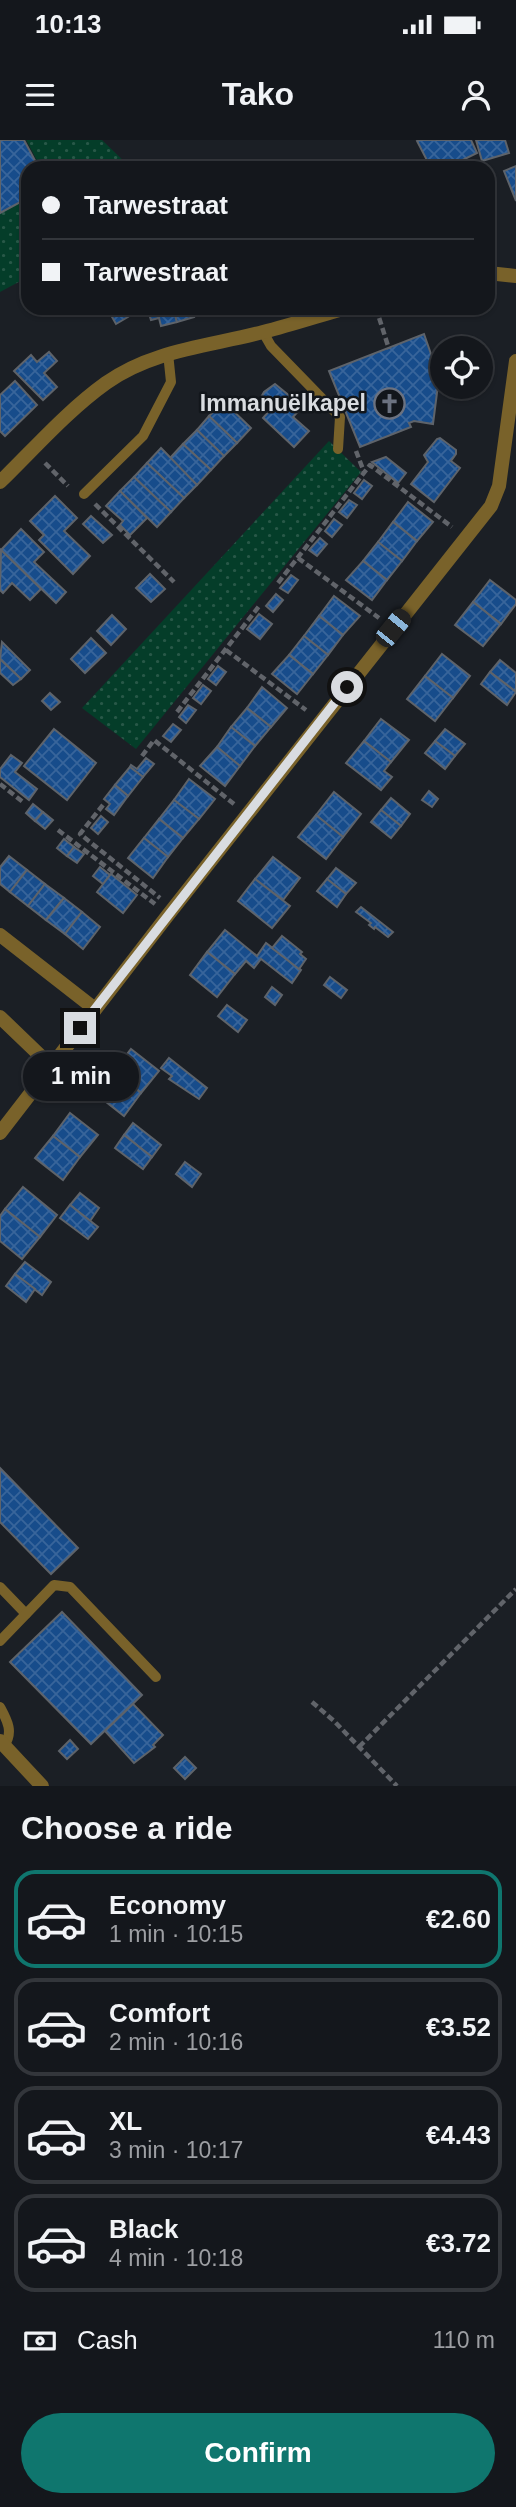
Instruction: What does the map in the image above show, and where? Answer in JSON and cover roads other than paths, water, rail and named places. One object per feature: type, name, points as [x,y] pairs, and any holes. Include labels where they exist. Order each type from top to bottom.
[{"type":"street","points":[[495,274],[516,276]]},
{"type":"street","points":[[0,482],[107,382],[133,368],[168,353],[263,332],[322,315]]},
{"type":"street","points":[[0,1133],[247,814],[491,506],[499,486],[516,361]]},
{"type":"street","points":[[0,935],[95,1009]]},
{"type":"street","points":[[0,1017],[51,1066]]},
{"type":"street","points":[[2,1743],[41,1786]]},
{"type":"lane","points":[[263,332],[271,346],[340,417],[338,449]]},
{"type":"lane","points":[[84,494],[143,436],[171,382],[168,353]]},
{"type":"lane","points":[[0,1641],[54,1585],[70,1587],[156,1677]]},
{"type":"lane","points":[[0,1587],[26,1614]]},
{"type":"lane","points":[[0,1707],[8,1721],[10,1738],[2,1743]]},
{"type":"place","name":"Immanuëlkapel","points":[[389,403]]}]
